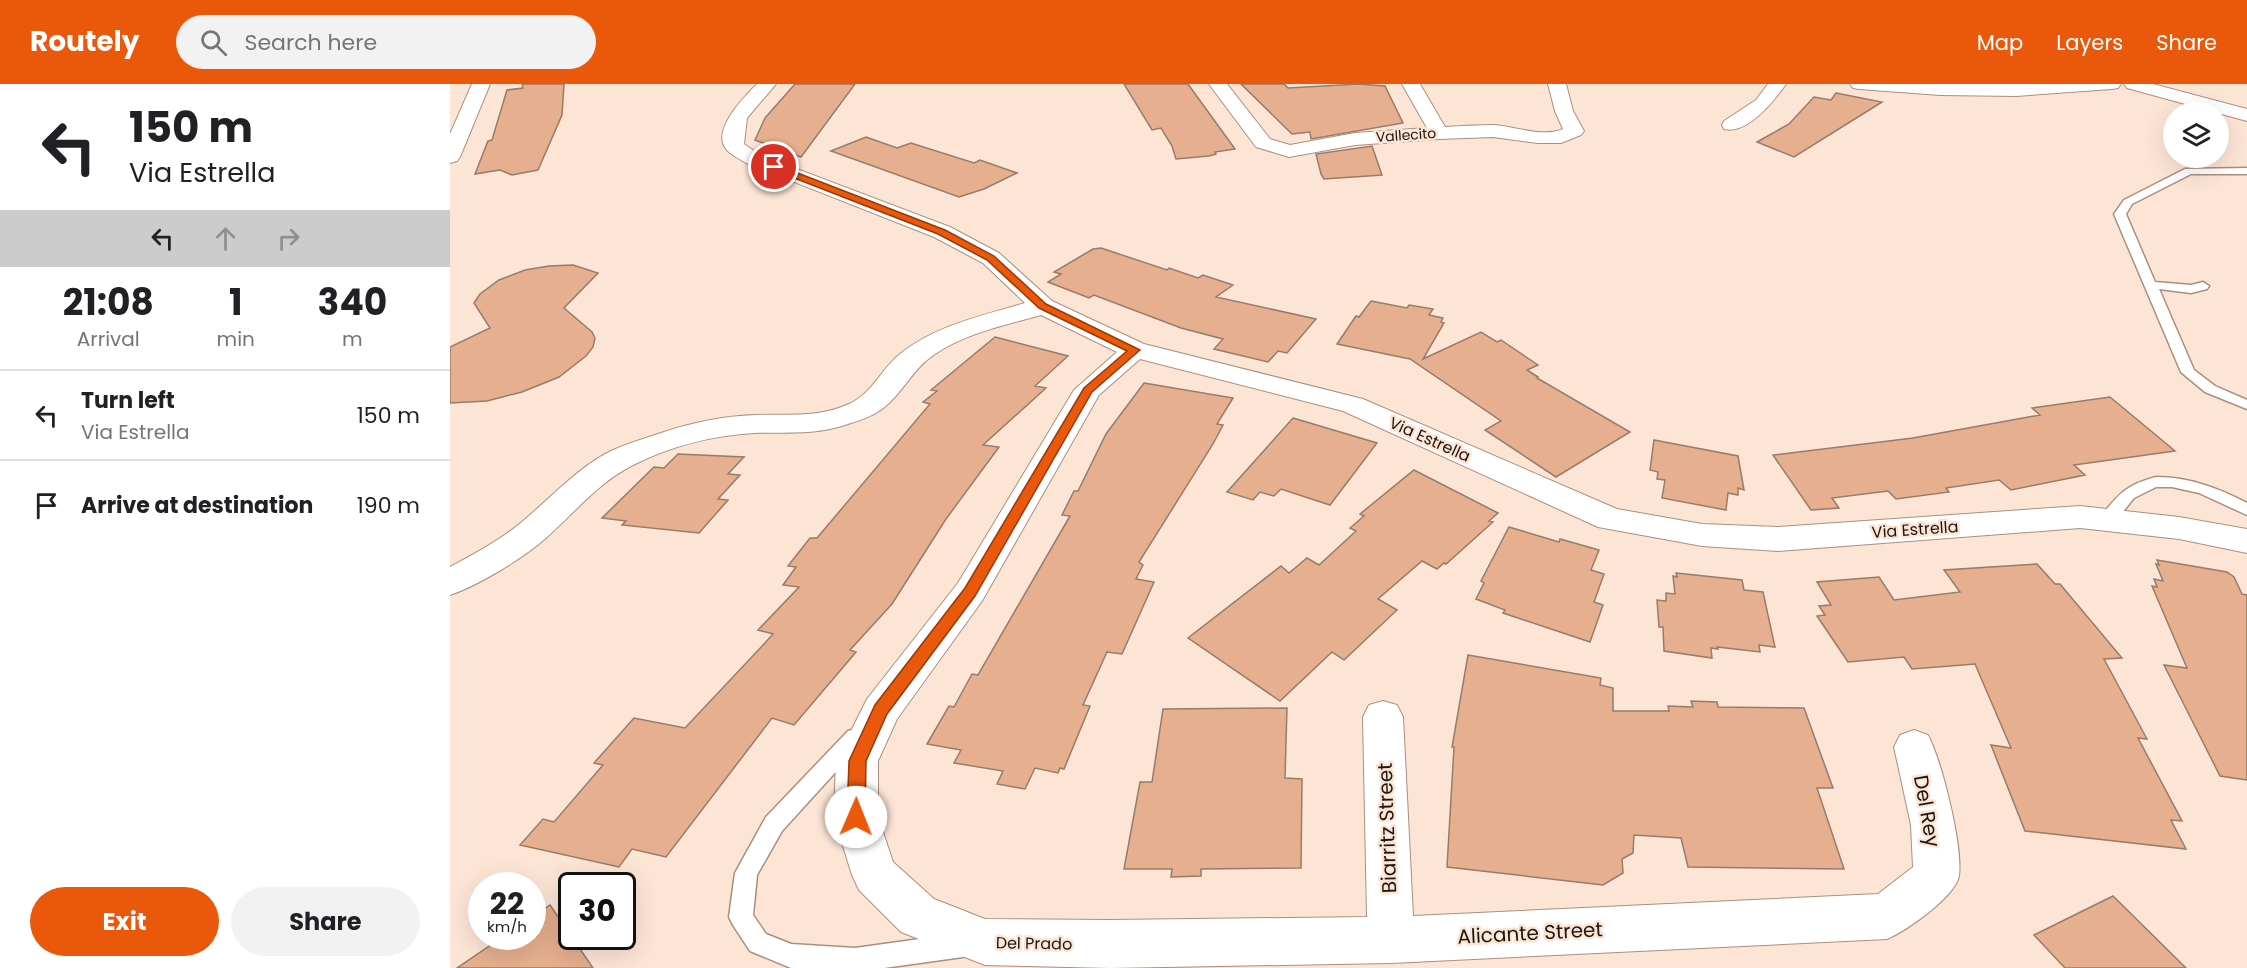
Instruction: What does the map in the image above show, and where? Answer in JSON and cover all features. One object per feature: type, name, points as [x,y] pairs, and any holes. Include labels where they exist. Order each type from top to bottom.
[{"type":"street","points":[[450,157],[456,131],[481,84]]},
{"type":"street","name":"Via Estrella","points":[[768,84],[739,114],[732,130],[734,146],[753,159],[942,232],[991,258],[1042,306],[1135,350],[1353,405],[1610,519],[1702,535],[1778,539],[2080,517],[2179,528],[2247,542]]},
{"type":"street","name":"Vallecito","points":[[1218,84],[1263,143],[1289,151],[1355,139],[1439,133],[1493,131],[1538,137],[1561,137],[1574,131],[1564,111],[1557,84]]},
{"type":"street","points":[[1412,84],[1439,133]]},
{"type":"street","points":[[1731,125],[1762,104],[1777,84]]},
{"type":"street","points":[[1859,84],[1940,90],[2016,91],[2112,84]]},
{"type":"street","points":[[2133,84],[2247,115]]},
{"type":"street","points":[[450,582],[480,566],[534,531],[585,482],[622,458],[670,440],[716,427],[757,424],[797,425],[832,420],[860,410],[879,397],[908,361],[927,346],[953,333],[1042,306]]},
{"type":"street","name":"Del Prado","points":[[1107,956],[985,942],[918,915],[875,875],[856,817],[857,761],[881,710],[970,592],[1088,390],[1135,350]]},
{"type":"street","name":"Biarritz Street","points":[[1383,717],[1391,940]]},
{"type":"street","name":"Del Rey","points":[[1914,747],[1934,825],[1936,876]]},
{"type":"street","name":"Alicante Street","points":[[1107,956],[1887,916],[1936,876]]},
{"type":"lane","points":[[2247,171],[2189,171],[2128,202],[2120,214],[2188,372],[2210,389],[2247,405]]},
{"type":"lane","points":[[2151,285],[2191,289],[2203,286]]},
{"type":"lane","points":[[2107,520],[2128,494],[2150,484],[2164,483],[2198,488],[2247,510]]},
{"type":"lane","points":[[881,710],[774,824],[746,873],[741,916],[758,943],[791,956],[855,960],[985,942]]},
{"type":"building","points":[[522,84],[564,84],[562,115],[538,170],[512,175],[500,170],[475,174],[488,141],[492,140],[507,90],[523,88]]},
{"type":"building","points":[[795,84],[855,84],[801,157],[755,140],[765,118]]},
{"type":"building","points":[[1124,84],[1188,84],[1235,149],[1215,152],[1216,154],[1209,156],[1176,159],[1172,146],[1161,128],[1152,130]]},
{"type":"building","points":[[1241,84],[1284,84],[1288,88],[1359,84],[1385,86],[1403,123],[1311,139],[1310,132],[1292,134]]},
{"type":"building","points":[[1836,93],[1882,102],[1794,157],[1757,142],[1789,124],[1814,97],[1831,100]]},
{"type":"building","points":[[866,137],[897,148],[911,143],[974,163],[980,160],[1017,173],[984,189],[959,197],[831,151]]},
{"type":"building","points":[[1372,146],[1382,175],[1324,179],[1316,154]]},
{"type":"building","points":[[1101,248],[1167,270],[1169,268],[1198,278],[1203,275],[1233,285],[1216,297],[1316,319],[1287,353],[1278,351],[1268,362],[1214,349],[1223,339],[1181,328],[1094,295],[1089,298],[1048,282],[1061,274],[1054,272],[1093,249]]},
{"type":"building","points":[[573,265],[598,273],[564,308],[592,332],[595,338],[593,347],[586,356],[559,377],[522,392],[487,401],[450,403],[450,347],[490,328],[474,303],[480,294],[499,280],[525,270]]},
{"type":"building","points":[[1371,301],[1407,308],[1409,305],[1433,309],[1429,315],[1443,318],[1441,322],[1444,323],[1423,359],[1481,332],[1497,342],[1501,340],[1538,365],[1527,370],[1537,378],[1630,432],[1556,477],[1485,430],[1501,421],[1410,359],[1337,344],[1356,316],[1359,317]]},
{"type":"building","points":[[995,337],[1068,356],[1035,386],[1046,388],[983,445],[999,447],[946,519],[892,604],[850,650],[856,652],[794,725],[772,718],[666,857],[632,849],[619,867],[520,845],[543,819],[554,822],[603,765],[594,763],[634,718],[685,728],[764,644],[773,634],[758,630],[799,587],[783,585],[796,567],[788,566],[810,538],[817,538],[930,404],[923,402],[937,391],[931,390]]},
{"type":"building","points":[[1144,383],[1233,398],[1217,424],[1223,425],[1213,444],[1139,562],[1143,565],[1136,579],[1154,582],[1122,654],[1107,652],[1083,705],[1090,706],[1064,769],[1060,768],[1058,773],[1035,768],[1025,789],[997,784],[1003,771],[954,763],[961,750],[927,744],[949,706],[954,707],[972,674],[978,675],[1070,516],[1062,515],[1074,491],[1078,491],[1106,434]]},
{"type":"building","points":[[2110,397],[2175,451],[2074,465],[2085,475],[2011,490],[1999,480],[1946,488],[1949,492],[1896,499],[1888,491],[1832,498],[1839,508],[1811,510],[1773,455],[1913,438],[2040,415],[2032,408]]},
{"type":"building","points":[[1293,418],[1377,443],[1330,505],[1281,489],[1274,496],[1260,492],[1253,500],[1227,492]]},
{"type":"building","points":[[1654,440],[1738,456],[1744,490],[1738,488],[1738,495],[1728,493],[1726,510],[1662,498],[1665,480],[1657,479],[1658,472],[1650,470]]},
{"type":"building","points":[[678,454],[744,457],[728,474],[740,475],[718,499],[728,500],[699,533],[622,525],[626,521],[602,518],[654,467],[664,468]]},
{"type":"building","points":[[1414,470],[1498,513],[1489,521],[1493,522],[1446,564],[1444,563],[1437,569],[1422,561],[1378,599],[1397,610],[1344,660],[1332,652],[1280,701],[1188,638],[1281,566],[1289,573],[1307,558],[1319,565],[1356,531],[1350,528],[1364,516],[1360,514]]},
{"type":"building","points":[[1509,527],[1559,542],[1560,539],[1599,550],[1591,570],[1604,574],[1594,602],[1603,605],[1590,642],[1503,613],[1505,610],[1476,599],[1484,583],[1481,581]]},
{"type":"building","points":[[2157,560],[2227,572],[2234,577],[2242,594],[2247,595],[2247,780],[2220,776],[2164,665],[2187,668],[2152,586],[2157,587],[2154,579],[2163,581],[2156,564],[2159,565]]},
{"type":"building","points":[[2037,564],[2055,584],[2060,584],[2122,658],[2104,659],[2147,739],[2138,738],[2182,821],[2171,820],[2186,849],[2025,831],[1991,745],[2011,748],[1975,664],[1912,669],[1904,657],[1848,662],[1817,616],[1825,615],[1819,606],[1831,605],[1817,582],[1879,577],[1894,600],[1960,592],[1944,570]]},
{"type":"building","points":[[1676,573],[1742,580],[1744,590],[1763,592],[1775,647],[1759,645],[1760,652],[1711,648],[1712,658],[1664,651],[1663,627],[1659,627],[1657,600],[1666,601],[1666,593],[1675,594],[1673,576],[1677,577]]},
{"type":"building","points":[[1468,655],[1601,678],[1600,685],[1613,688],[1613,711],[1669,711],[1668,706],[1693,707],[1691,701],[1717,702],[1718,707],[1804,708],[1833,788],[1817,788],[1844,869],[1688,867],[1681,838],[1634,835],[1633,853],[1622,859],[1623,873],[1603,885],[1447,867],[1454,747],[1452,747]]},
{"type":"building","points":[[1287,708],[1285,778],[1302,779],[1301,868],[1201,869],[1201,876],[1171,877],[1172,869],[1124,869],[1140,782],[1152,782],[1163,709]]},
{"type":"building","points":[[2113,896],[2186,968],[2065,968],[2034,935]]},
{"type":"building","points":[[550,905],[558,917],[558,950],[581,950],[593,968],[457,968],[483,950],[546,950],[546,908]]},
{"type":"route","points":[[774,167],[942,232],[991,258],[1042,306],[1135,350],[1088,390],[970,592],[881,710],[857,761],[856,817]]}]
